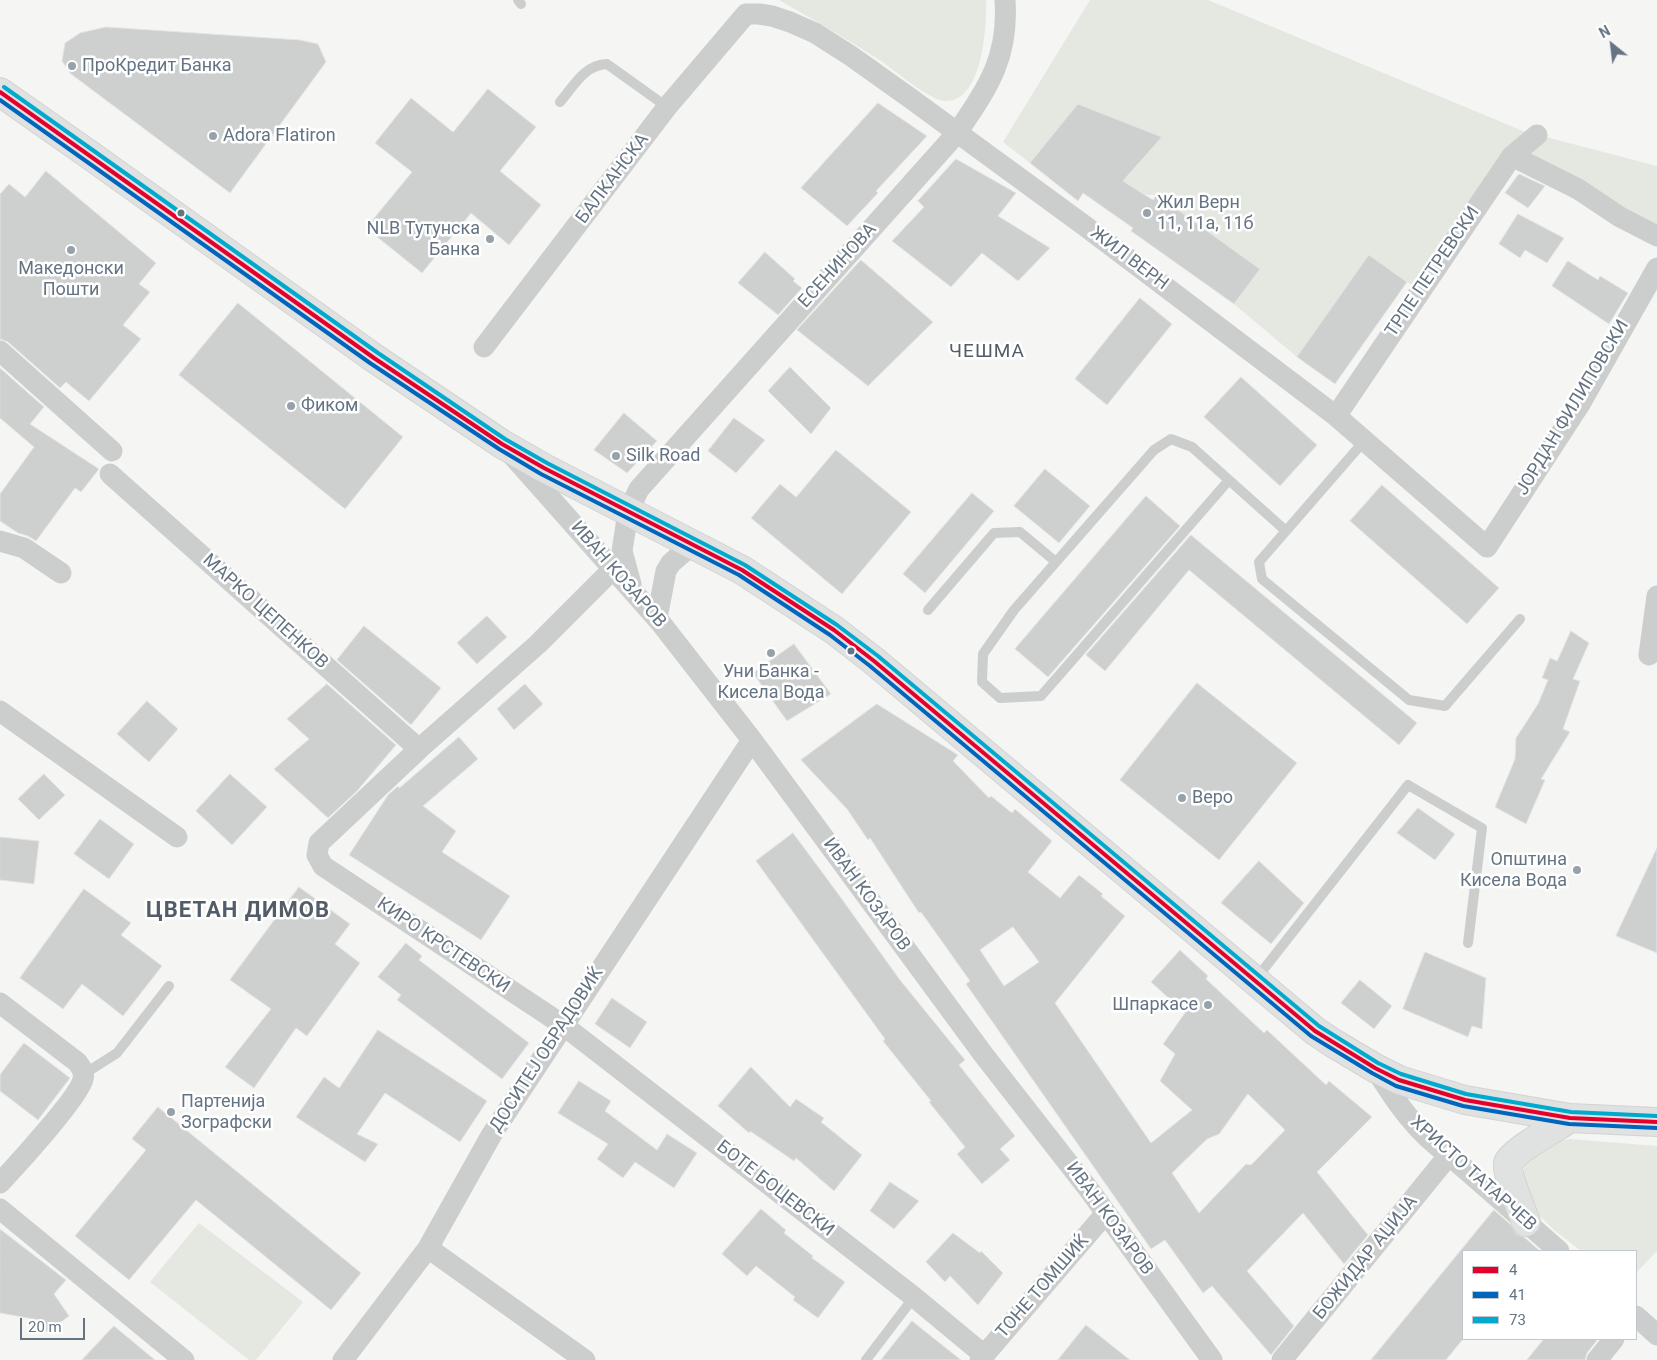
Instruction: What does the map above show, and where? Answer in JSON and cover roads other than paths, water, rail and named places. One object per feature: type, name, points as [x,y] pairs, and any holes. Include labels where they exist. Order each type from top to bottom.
[{"type":"street","name":"ЕСЕНИНОВА","points":[[632,589],[625,568],[622,550],[628,512],[639,489],[957,133],[989,83],[1000,58],[1005,27],[1005,0]]},
{"type":"street","name":"ЖИЛ ВЕРН","points":[[746,14],[772,16],[790,22],[815,33],[851,56],[1085,226],[1336,416],[1487,548]]},
{"type":"street","name":"БАЛКАНСКА","points":[[484,347],[667,107],[746,14]]},
{"type":"street","points":[[0,93],[374,358],[502,444],[628,512],[720,558],[777,592],[834,630],[868,656],[1315,1031],[1375,1068],[1399,1080],[1465,1100],[1570,1118],[1657,1122]]},
{"type":"street","name":"ТРПЕ ПЕТРЕВСКИ","points":[[1336,416],[1512,156],[1537,135]]},
{"type":"street","points":[[1512,156],[1578,189],[1620,217],[1657,236]]},
{"type":"street","name":"ЈОРДАН ФИЛИПОВСКИ","points":[[1487,548],[1580,404],[1657,268]]},
{"type":"street","points":[[0,351],[112,451]]},
{"type":"street","name":"ИВАН КОЗАРОВ","points":[[502,444],[657,618],[752,740],[983,1054],[1106,1214],[1212,1360]]},
{"type":"street","name":"МАРКО ЦЕПЕНКОВ","points":[[110,474],[419,749]]},
{"type":"street","points":[[0,541],[24,548],[61,572]]},
{"type":"street","points":[[657,618],[666,571],[671,563],[692,545]]},
{"type":"street","points":[[419,749],[538,644],[614,568]]},
{"type":"street","points":[[1649,655],[1657,596]]},
{"type":"street","points":[[0,711],[177,837]]},
{"type":"street","name":"ДОСИТЕЈ ОБРАДОВИЌ","points":[[343,1360],[428,1248],[492,1134],[752,740]]},
{"type":"street","name":"КИРО КРСТЕВСКИ","points":[[419,749],[319,843],[317,855],[323,866],[563,1025]]},
{"type":"street","points":[[0,1003],[77,1062],[84,1074],[83,1082],[63,1110],[0,1183]]},
{"type":"street","name":"БОТЕ БОЦЕВСКИ","points":[[563,1025],[914,1297],[982,1358]]},
{"type":"street","name":"ХРИСТО ТАТАРЧЕВ","points":[[1375,1068],[1396,1102],[1438,1148],[1449,1155],[1558,1250]]},
{"type":"street","points":[[1526,1222],[1509,1174],[1508,1163],[1515,1154],[1570,1118]]},
{"type":"street","name":"БОЖИДАР АЏИЈА","points":[[1282,1360],[1449,1155]]},
{"type":"street","points":[[0,1209],[184,1360]]},
{"type":"street","name":"ТОНЕ ТОМШИЌ","points":[[982,1358],[1106,1214]]},
{"type":"street","points":[[428,1248],[585,1360]]},
{"type":"street","points":[[1596,1360],[1613,1340]]},
{"type":"lane","points":[[560,102],[585,72],[596,65],[607,64],[667,107]]},
{"type":"lane","points":[[1229,480],[1041,696],[1000,698],[982,682],[983,654],[1014,610],[1154,450],[1171,439],[1192,447],[1229,480],[1286,531]]},
{"type":"lane","points":[[1365,440],[1259,562],[1262,579],[1409,700],[1445,706],[1520,619]]},
{"type":"lane","points":[[928,610],[994,533],[1020,532],[1056,562]]},
{"type":"lane","points":[[1255,980],[1408,785],[1482,828],[1468,943]]},
{"type":"lane","points":[[84,1074],[117,1053],[169,986]]},
{"type":"lane","points":[[866,1360],[914,1297]]},
{"type":"place","name":"ПроКредит Банка","points":[[72,66]]},
{"type":"place","name":"Adora Flatiron","points":[[213,136]]},
{"type":"place","name":"Жил Верн 11, 11а, 11б","points":[[1147,213]]},
{"type":"place","name":"NLB Тутунска Банка","points":[[490,239]]},
{"type":"place","name":"Македонски Пошти","points":[[71,250]]},
{"type":"place","name":"Фиком","points":[[291,406]]},
{"type":"place","name":"Silk Road","points":[[616,456]]},
{"type":"place","name":"Уни Банка - Кисела Вода","points":[[771,653]]},
{"type":"place","name":"Веро","points":[[1182,798]]},
{"type":"place","name":"Општина Кисела Вода","points":[[1577,870]]},
{"type":"place","name":"Шпаркасе","points":[[1208,1005]]},
{"type":"place","name":"Партенија Зографски","points":[[171,1112]]},
{"type":"district","name":"ЧЕШМА","points":[[987,352]]},
{"type":"district","name":"ЦВЕТАН ДИМОВ","points":[[238,911]]}]
